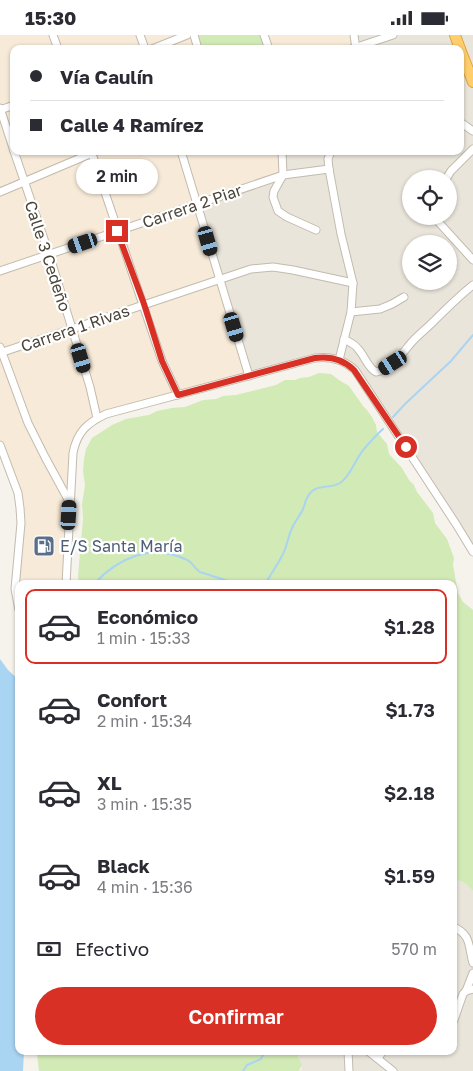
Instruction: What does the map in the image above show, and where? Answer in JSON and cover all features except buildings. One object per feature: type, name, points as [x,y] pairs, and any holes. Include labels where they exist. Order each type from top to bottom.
[{"type":"highway","points":[[464,60],[473,82]]},
{"type":"street","points":[[162,45],[187,35]]},
{"type":"street","points":[[363,45],[393,35]]},
{"type":"street","name":"Calle 3 Cedeño","points":[[0,109],[10,139]]},
{"type":"street","points":[[452,170],[473,149]]},
{"type":"street","name":"Calle 3 Cedeño","points":[[15,155],[49,254],[90,387],[97,418]]},
{"type":"street","points":[[0,192],[86,155]]},
{"type":"street","points":[[94,155],[117,231],[144,304],[162,361],[178,395]]},
{"type":"street","points":[[182,155],[249,376]]},
{"type":"street","points":[[282,155],[283,175],[274,191],[273,197],[278,211],[316,230]]},
{"type":"street","points":[[327,155],[341,234],[353,283],[351,312],[338,360]]},
{"type":"street","name":"Carrera 2 Piar","points":[[0,271],[283,175],[329,169]]},
{"type":"street","points":[[440,225],[473,260]]},
{"type":"street","name":"Carrera 1 Rivas","points":[[1,351],[251,269],[273,267],[353,283]]},
{"type":"street","points":[[344,339],[358,349],[370,369],[376,372],[381,371],[402,355],[411,343],[473,285]]},
{"type":"street","points":[[351,312],[380,309],[404,297]]},
{"type":"street","points":[[1,351],[28,423],[70,504]]},
{"type":"street","points":[[66,580],[74,447],[84,428],[106,414],[315,358],[329,357],[348,364],[354,370],[473,552]]},
{"type":"street","points":[[0,445],[18,493],[20,508],[21,523],[15,593]]},
{"type":"street","points":[[465,539],[473,546]]},
{"type":"street","points":[[457,929],[464,933],[467,938],[473,963]]},
{"type":"street","points":[[457,1011],[461,999],[469,990],[473,973]]},
{"type":"street","points":[[348,1055],[348,1071]]},
{"type":"street","points":[[374,1055],[393,1071]]},
{"type":"shaded area","points":[[0,35],[354,35],[356,45],[10,45],[10,155],[282,155],[283,175],[197,204],[249,376],[97,418],[76,442],[66,580],[16,580],[20,508],[0,445]]},
{"type":"shaded area","points":[[354,35],[473,35],[473,546],[355,370],[329,357],[249,376],[197,204],[276,155],[464,155],[464,45],[352,45]]},
{"type":"shaded area","points":[[457,880],[465,883],[473,891],[473,1071],[299,1071],[302,1069],[299,1055],[457,1055]]},
{"type":"green space","points":[[196,35],[262,35],[266,45],[199,45]]},
{"type":"green space","points":[[319,373],[331,374],[349,386],[372,417],[377,432],[387,444],[389,454],[414,485],[433,513],[435,523],[447,539],[454,558],[453,565],[456,580],[78,580],[83,518],[82,504],[85,485],[84,459],[86,449],[92,438],[112,425],[126,419],[149,415],[157,411],[185,407],[203,400],[236,395],[276,385],[285,380],[309,377]]},
{"type":"green space","points":[[457,587],[463,602],[473,610],[473,891],[465,883],[457,880]]},
{"type":"green space","points":[[37,1055],[299,1055],[302,1065],[299,1071],[39,1071]]},
{"type":"water","points":[[0,659],[15,676],[15,1055],[24,1055],[23,1071],[0,1071]]},
{"type":"waterway","points":[[393,417],[451,361],[473,335]]},
{"type":"waterway","points":[[268,580],[283,554],[292,528],[302,512],[310,493],[318,488],[335,485],[344,480],[364,449],[383,429]]},
{"type":"waterway","points":[[98,580],[124,560],[148,553],[172,554],[187,560],[200,572],[225,580]]},
{"type":"waterway","points":[[243,1071],[247,1065],[261,1059],[263,1055]]},
{"type":"place","name":"E/S Santa María","points":[[44,546]]},
{"type":"route","points":[[117,231],[144,304],[162,361],[178,395],[315,358],[334,358],[344,361],[359,376],[406,447]]}]
